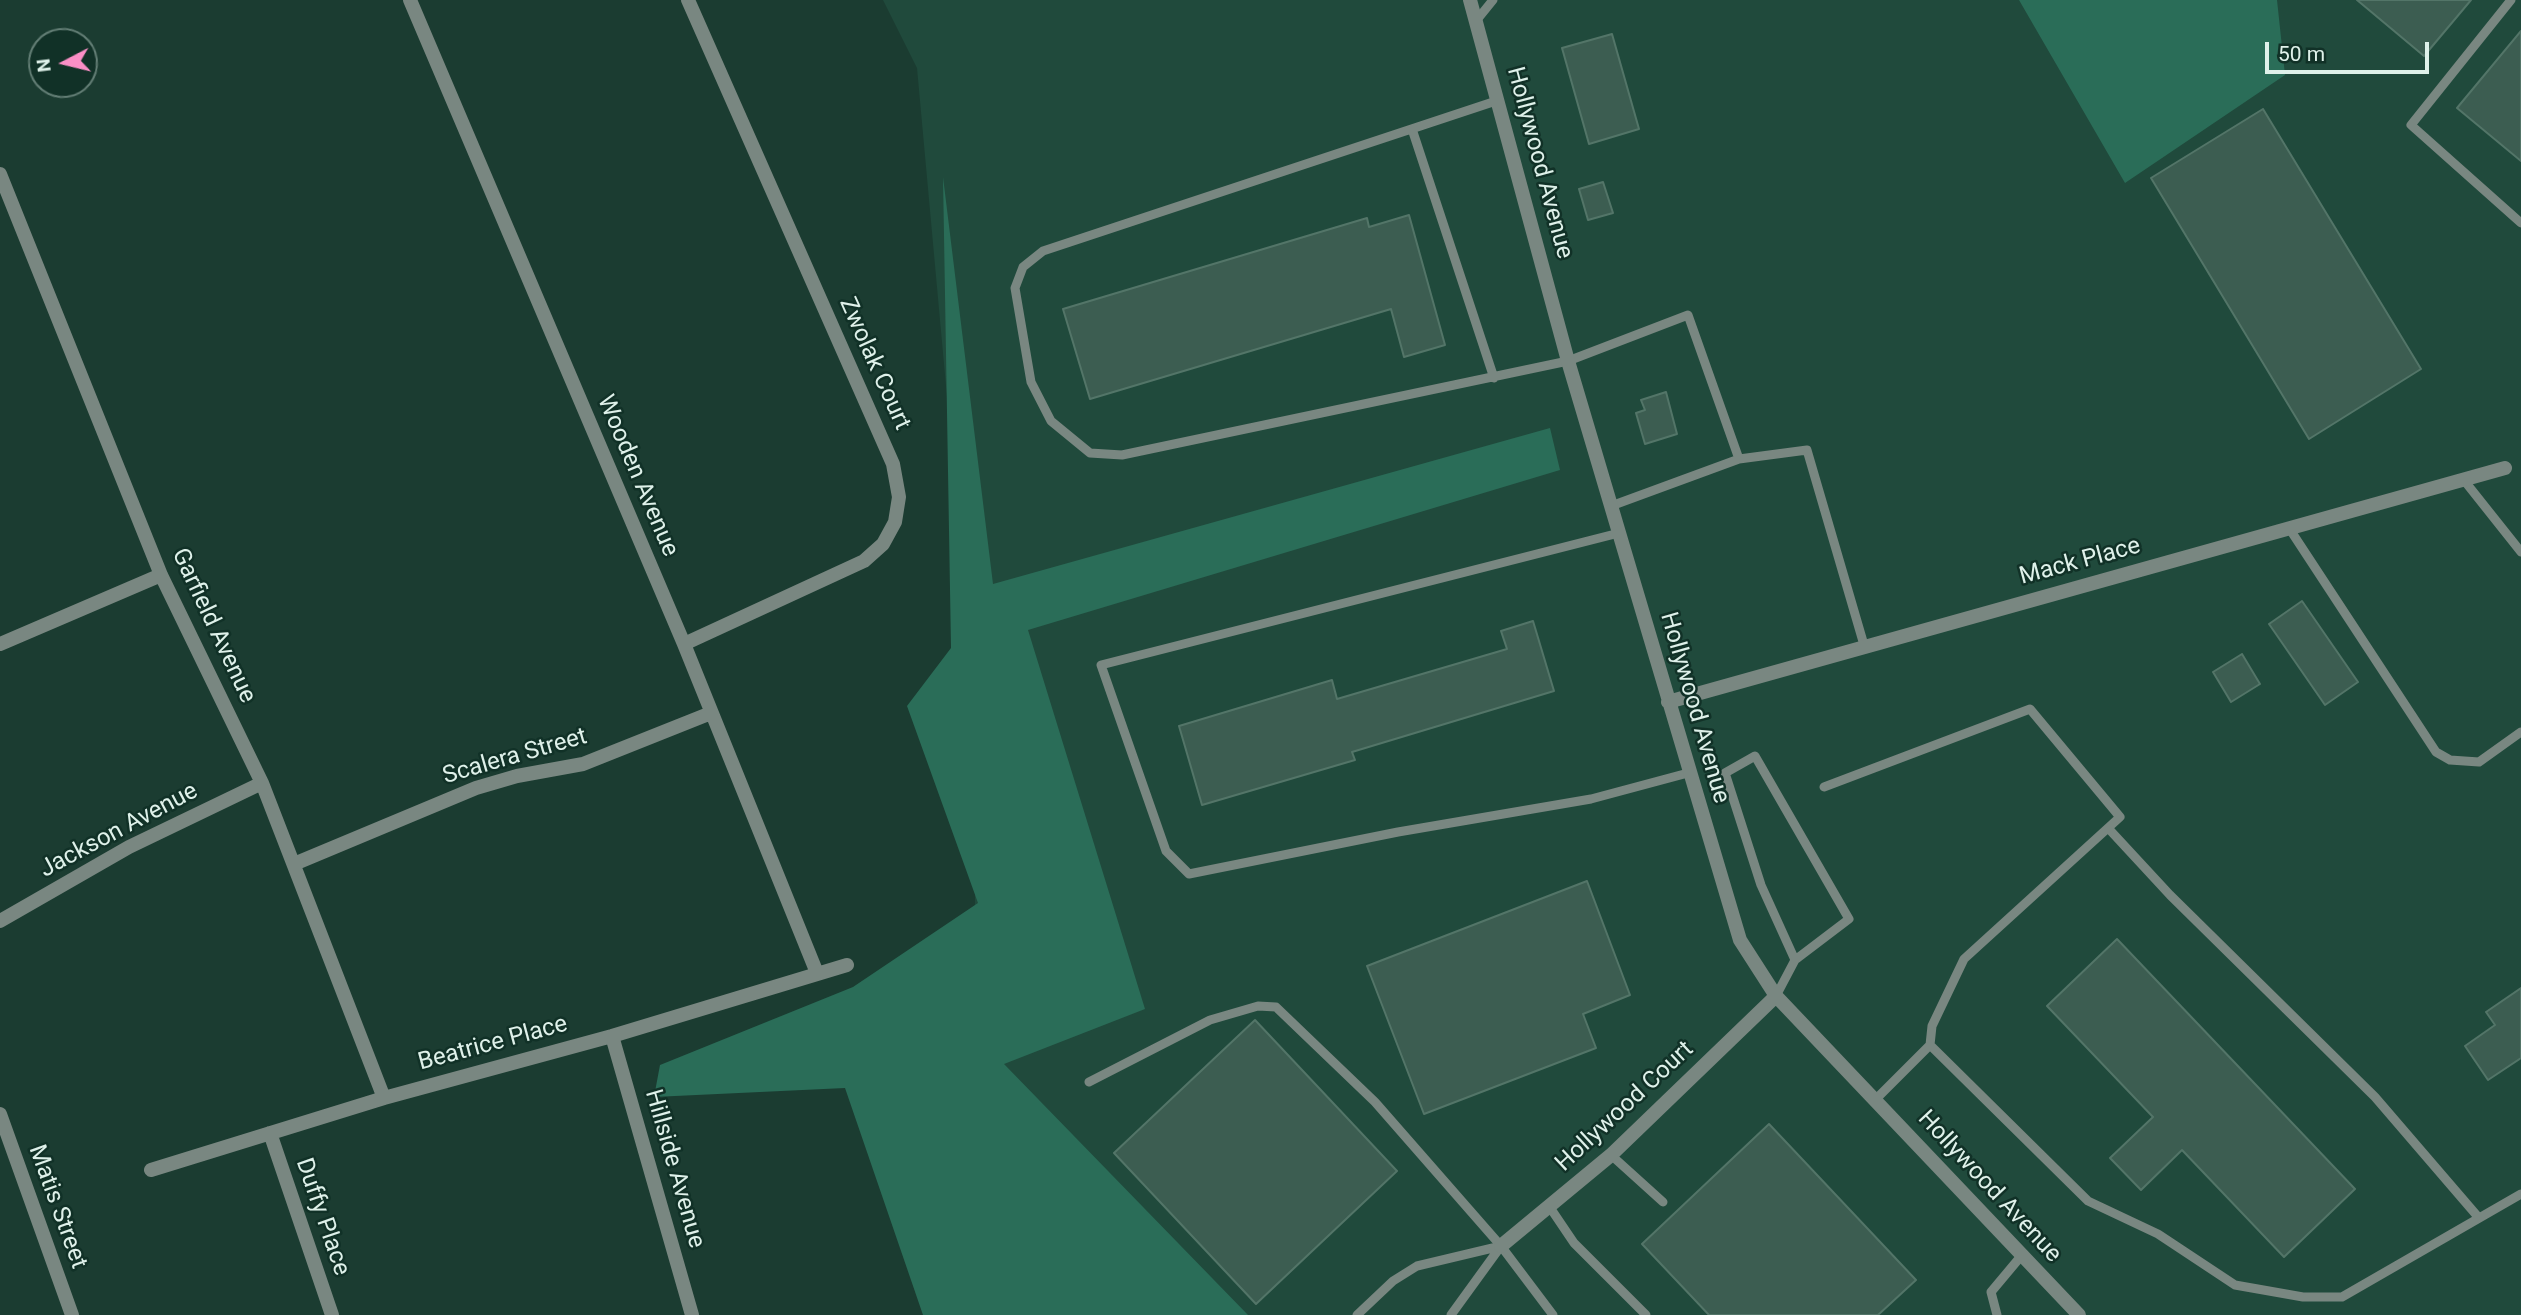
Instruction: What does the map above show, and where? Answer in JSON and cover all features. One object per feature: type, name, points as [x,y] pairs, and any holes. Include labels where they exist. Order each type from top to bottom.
[{"type":"street","name":"Wooden Avenue","points":[[410,0],[684,644],[817,973]]},
{"type":"street","name":"Zwolak Court","points":[[684,644],[864,561],[883,544],[895,522],[899,497],[893,464],[688,0]]},
{"type":"street","name":"Hollywood Avenue","points":[[1470,0],[1568,361],[1688,773],[1740,940],[1776,996],[2078,1315]]},
{"type":"street","name":"Garfield Avenue","points":[[0,174],[161,575],[262,783],[384,1098]]},
{"type":"street","name":"Mack Place","points":[[1668,702],[1864,645],[2505,468]]},
{"type":"street","points":[[0,644],[161,575]]},
{"type":"street","name":"Scalera Street","points":[[294,864],[476,788],[517,776],[583,764],[711,713]]},
{"type":"street","name":"Jackson Avenue","points":[[0,921],[129,847],[262,783]]},
{"type":"street","name":"Beatrice Place","points":[[151,1170],[384,1098],[611,1036],[847,965]]},
{"type":"street","name":"Hollywood Court","points":[[1501,1246],[1611,1155],[1776,996]]},
{"type":"street","name":"Hillside Avenue","points":[[611,1036],[692,1315]]},
{"type":"street","name":"Matis Street","points":[[0,1114],[72,1315]]},
{"type":"street","name":"Duffy Place","points":[[270,1133],[332,1315]]},
{"type":"lane","points":[[1476,21],[1493,0]]},
{"type":"lane","points":[[2511,0],[2411,125],[2521,223]]},
{"type":"lane","points":[[1499,100],[1043,251],[1023,267],[1015,288],[1031,382],[1051,421],[1090,453],[1122,455],[1568,361],[1688,315],[1739,459]]},
{"type":"lane","points":[[1412,129],[1494,378]]},
{"type":"lane","points":[[1611,506],[1739,459],[1807,450],[1864,645]]},
{"type":"lane","points":[[2463,479],[2521,552]]},
{"type":"lane","points":[[2289,528],[2436,752],[2450,760],[2479,762],[2521,732]]},
{"type":"lane","points":[[1619,533],[1101,665],[1166,851],[1189,874],[1398,832],[1591,799],[1688,773]]},
{"type":"lane","points":[[1824,787],[2030,709],[2120,817],[1964,959],[1932,1026],[1930,1045],[1875,1100]]},
{"type":"lane","points":[[1776,996],[1795,960],[1849,919],[1755,756],[1725,773],[1761,885],[1795,960]]},
{"type":"lane","points":[[2108,828],[2170,895],[2375,1097],[2479,1218]]},
{"type":"lane","points":[[1089,1082],[1210,1020],[1258,1006],[1276,1007],[1375,1102],[1501,1246],[1553,1315]]},
{"type":"lane","points":[[1930,1045],[2088,1201],[2158,1234],[2235,1285],[2303,1297],[2342,1297],[2521,1194]]},
{"type":"lane","points":[[1611,1155],[1663,1202]]},
{"type":"lane","points":[[1549,1206],[1574,1243],[1646,1315]]},
{"type":"lane","points":[[1357,1315],[1393,1281],[1418,1266],[1501,1246]]},
{"type":"lane","points":[[1451,1315],[1501,1246]]},
{"type":"lane","points":[[1997,1315],[1991,1292],[2022,1255]]},
{"type":"shaded area","points":[[883,0],[2521,0],[2521,1315],[1193,1315],[975,1046],[975,704],[917,68]]},
{"type":"shaded area","points":[[2019,0],[2277,0],[2285,75],[2125,183]]},
{"type":"shaded area","points":[[943,177],[993,584],[1550,428],[1560,470],[1028,630],[1145,1009],[1004,1064],[1248,1315],[923,1315],[845,1088],[654,1097],[660,1065],[853,987],[978,903],[907,706],[951,648]]},
{"type":"building","points":[[2357,0],[2471,0],[2424,56]]},
{"type":"building","points":[[2521,31],[2521,161],[2457,108]]},
{"type":"building","points":[[1612,34],[1639,129],[1589,144],[1562,48]]},
{"type":"building","points":[[2263,109],[2421,369],[2309,439],[2151,178]]},
{"type":"building","points":[[1603,182],[1613,213],[1588,220],[1579,189]]},
{"type":"building","points":[[1409,215],[1445,345],[1404,357],[1391,309],[1090,399],[1063,309],[1367,218],[1369,227]]},
{"type":"building","points":[[1666,392],[1677,434],[1645,444],[1636,413],[1645,410],[1641,400]]},
{"type":"building","points":[[2302,601],[2358,682],[2325,705],[2269,624]]},
{"type":"building","points":[[1533,621],[1554,691],[1352,752],[1355,760],[1202,805],[1179,726],[1332,680],[1337,699],[1507,649],[1501,631]]},
{"type":"building","points":[[2242,654],[2260,684],[2231,702],[2213,672]]},
{"type":"building","points":[[1587,881],[1630,995],[1583,1014],[1596,1048],[1424,1114],[1367,966]]},
{"type":"building","points":[[2117,939],[2355,1189],[2284,1257],[2182,1150],[2141,1190],[2110,1158],[2153,1117],[2047,1006]]},
{"type":"building","points":[[2521,988],[2521,1058],[2488,1080],[2465,1046],[2495,1025],[2486,1012]]},
{"type":"building","points":[[1255,1020],[1397,1171],[1256,1304],[1114,1153]]},
{"type":"building","points":[[1769,1124],[1916,1280],[1878,1315],[1709,1315],[1642,1244]]}]
